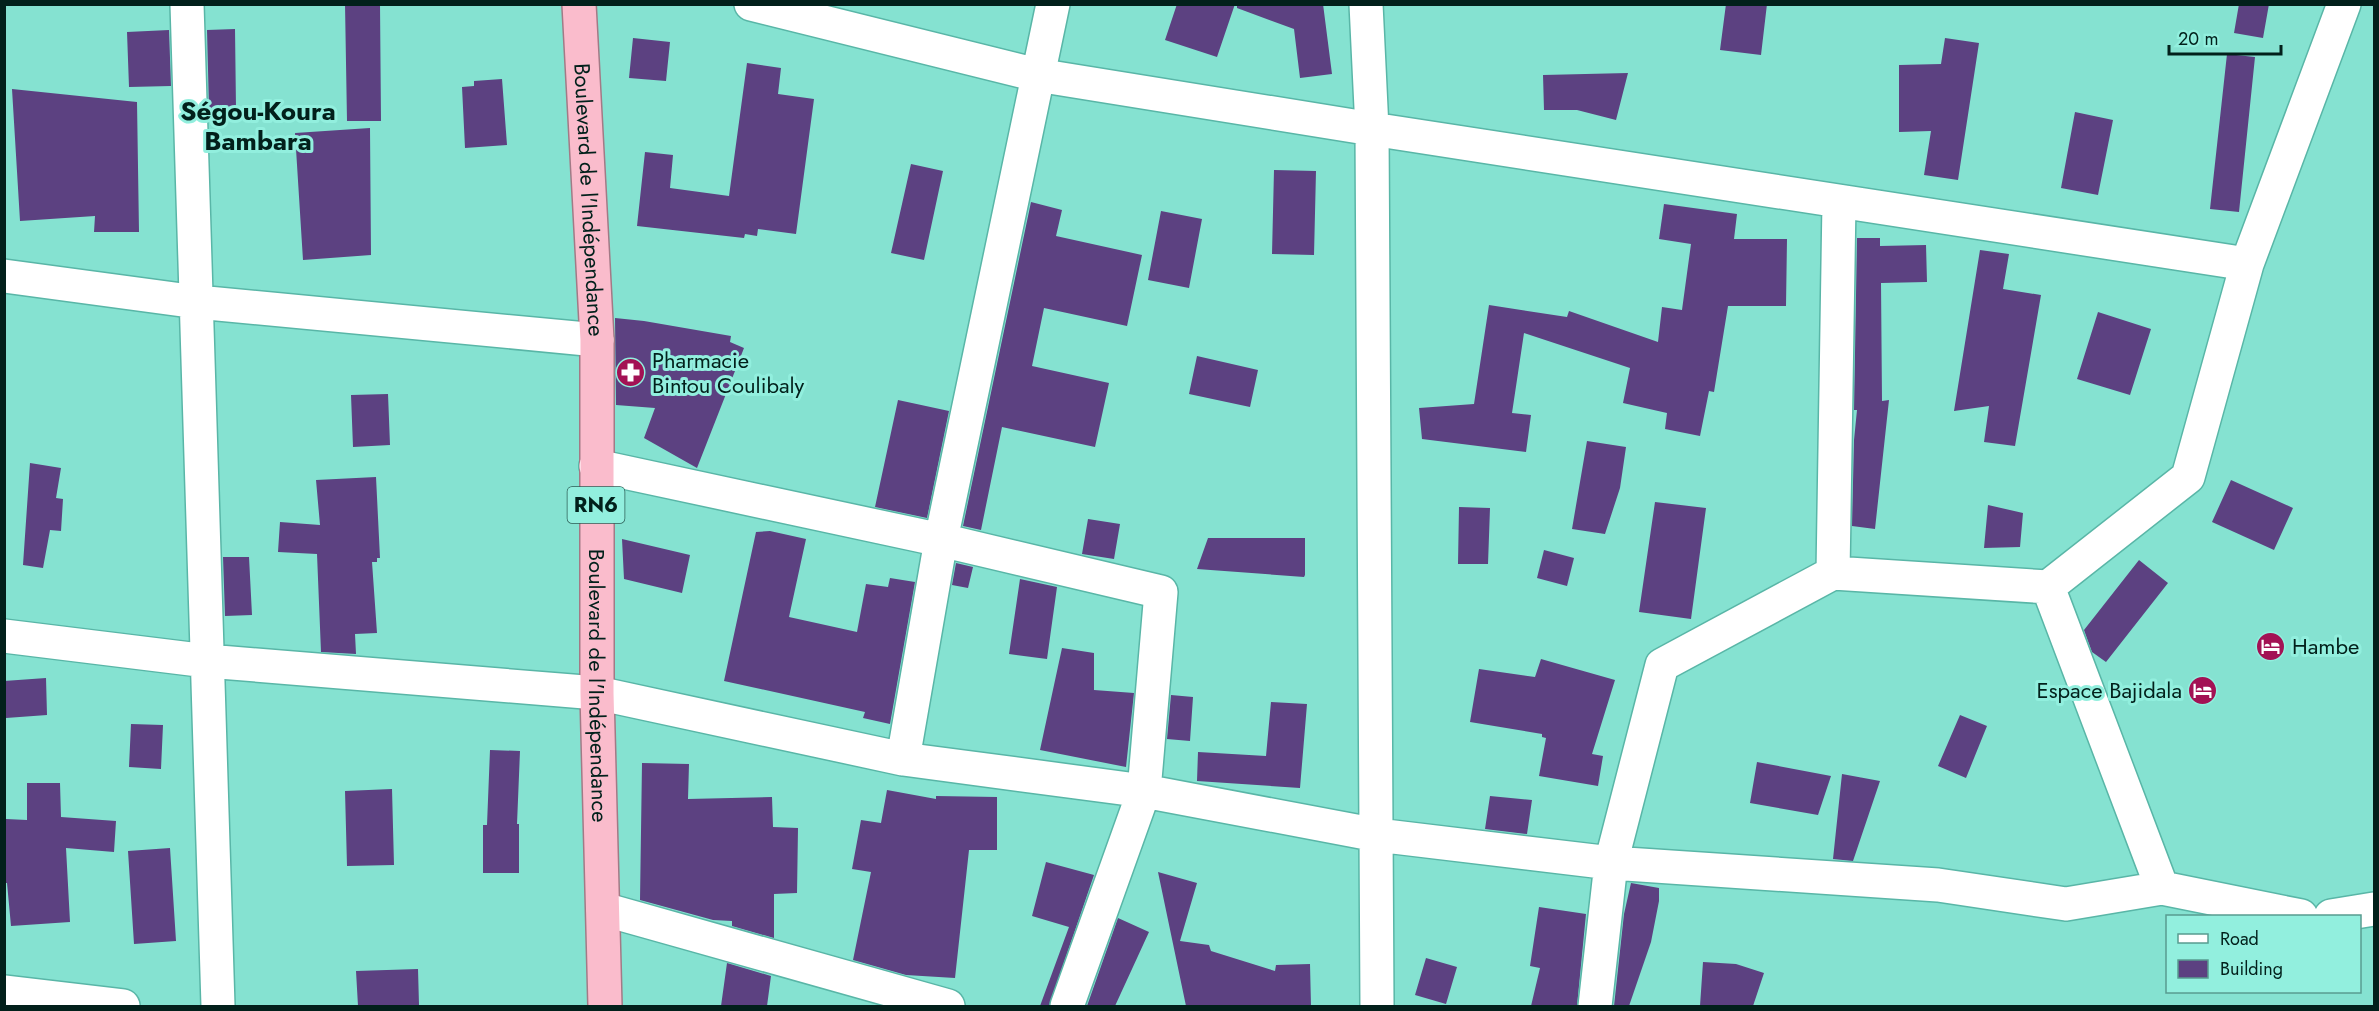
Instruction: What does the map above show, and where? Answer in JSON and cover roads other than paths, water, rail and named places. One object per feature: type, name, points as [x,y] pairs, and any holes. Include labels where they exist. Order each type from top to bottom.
[{"type":"highway","name":"Boulevard de l'Indépendance","points":[[579,4],[597,340],[597,693],[605,1006]]},
{"type":"street","points":[[187,4],[218,1006]]},
{"type":"street","points":[[751,4],[1037,75],[2247,264]]},
{"type":"street","points":[[903,759],[941,540],[1053,4]]},
{"type":"street","points":[[1366,4],[1372,129],[1377,1006]]},
{"type":"street","points":[[1595,1006],[1611,863],[1662,665],[1833,573],[2048,587],[2188,477],[2247,264],[2344,4]]},
{"type":"street","points":[[1833,573],[1839,202]]},
{"type":"street","points":[[4,276],[197,302],[597,340]]},
{"type":"street","points":[[596,466],[941,540],[1161,592],[1144,791],[1067,1006]]},
{"type":"street","points":[[2048,587],[2162,888]]},
{"type":"street","points":[[4,636],[207,661],[597,693],[903,759],[1144,791],[1377,836],[1611,863],[1938,885],[2066,904],[2162,888],[2296,915]]},
{"type":"street","points":[[603,909],[948,1006]]},
{"type":"street","points":[[2337,915],[2374,909]]},
{"type":"street","points":[[4,992],[123,1006]]},
{"type":"place","name":"Pharmacie Bintou Coulibaly","points":[[631,373]]},
{"type":"place","name":"Hambe","points":[[2271,646]]},
{"type":"place","name":"Espace Bajidala","points":[[2203,690]]},
{"type":"district","name":"Ségou-Koura Bambara","points":[[258,126]]}]
